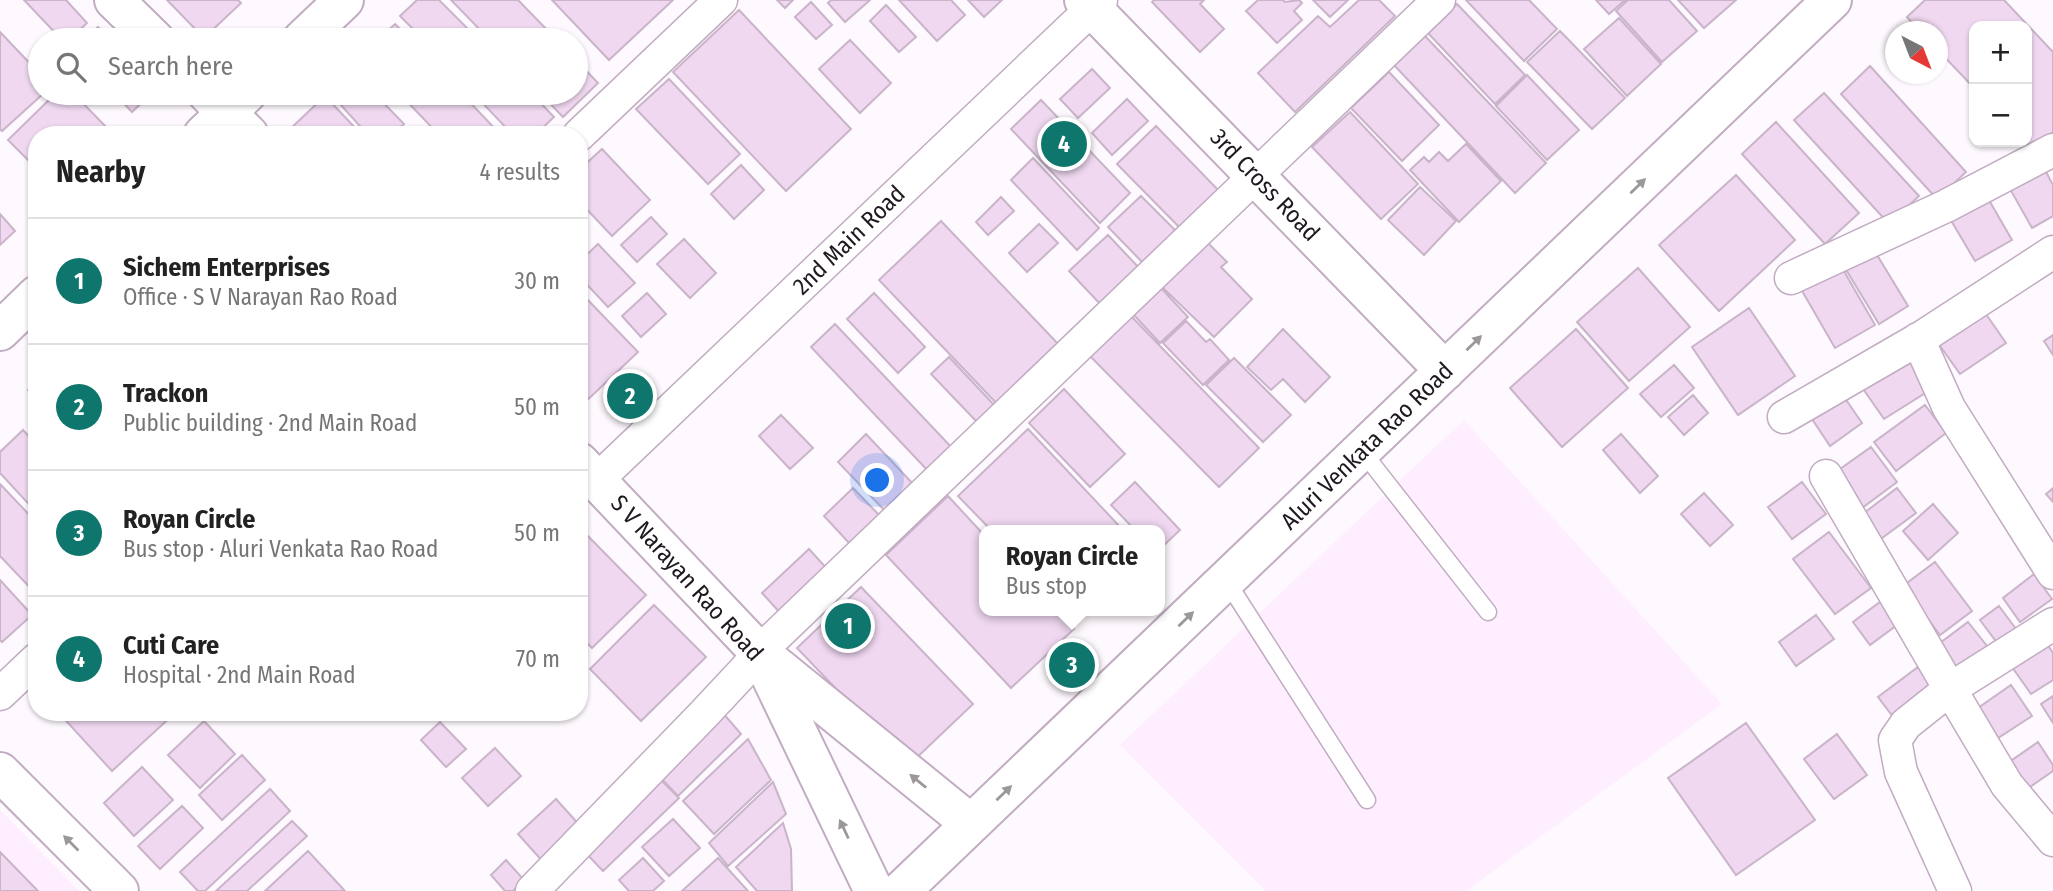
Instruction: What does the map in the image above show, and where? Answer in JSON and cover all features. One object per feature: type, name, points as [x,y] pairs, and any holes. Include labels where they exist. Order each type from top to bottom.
[{"type":"main road","points":[[114,0],[143,28]]},
{"type":"main road","points":[[315,28],[344,0]]},
{"type":"main road","name":"Aluri Venkata Rao Road","points":[[901,891],[1832,0]]},
{"type":"main road","name":"3rd Cross Road","points":[[1093,3],[1445,371]]},
{"type":"main road","points":[[0,331],[28,304]]},
{"type":"main road","name":"S V Narayan Rao Road","points":[[588,471],[760,652],[874,891]]},
{"type":"main road","points":[[760,652],[971,824]]},
{"type":"main road","points":[[0,772],[119,891]]},
{"type":"street","points":[[588,126],[721,0]]},
{"type":"street","points":[[532,891],[746,670],[760,652],[1439,0]]},
{"type":"street","name":"2nd Main Road","points":[[588,471],[1093,3]]},
{"type":"street","points":[[1791,278],[1946,206],[2053,150]]},
{"type":"street","points":[[1784,417],[1918,339],[2053,252]]},
{"type":"street","points":[[1918,339],[1949,408],[2053,573]]},
{"type":"street","points":[[1826,476],[2007,785],[2053,840]]},
{"type":"street","points":[[1955,891],[1900,772],[1895,740],[1906,724],[1950,689],[2053,624]]},
{"type":"street","points":[[0,694],[28,668]]},
{"type":"lane","points":[[1362,451],[1488,612]]},
{"type":"lane","points":[[1226,580],[1367,800]]},
{"type":"shaded area","points":[[1464,420],[1722,704],[1466,891],[1266,891],[1120,745]]},
{"type":"shaded area","points":[[0,810],[79,891],[0,891]]},
{"type":"building","points":[[24,0],[66,0],[87,23],[82,28],[51,28]]},
{"type":"building","points":[[167,0],[238,0],[241,3],[215,28],[194,28]]},
{"type":"building","points":[[417,0],[439,0],[467,28],[412,28],[400,16]]},
{"type":"building","points":[[451,0],[518,0],[545,28],[478,28]]},
{"type":"building","points":[[552,0],[673,0],[609,60],[588,38],[588,28],[579,28]]},
{"type":"building","points":[[777,0],[793,0],[785,8]]},
{"type":"building","points":[[831,0],[870,0],[845,22],[828,3]]},
{"type":"building","points":[[899,0],[951,0],[965,15],[937,41]]},
{"type":"building","points":[[968,0],[1002,0],[984,17]]},
{"type":"building","points":[[1204,0],[1200,4],[1224,29],[1200,52],[1152,2]]},
{"type":"building","points":[[1258,0],[1299,0],[1302,3],[1294,11],[1302,20],[1277,43],[1246,11]]},
{"type":"building","points":[[1313,0],[1348,0],[1330,17]]},
{"type":"building","points":[[1359,0],[1379,0],[1395,16],[1295,112],[1258,73],[1318,16],[1330,27]]},
{"type":"building","points":[[1466,0],[1529,0],[1557,29],[1524,61]]},
{"type":"building","points":[[1596,0],[1625,0],[1609,14]]},
{"type":"building","points":[[1628,0],[1669,0],[1697,31],[1662,62],[1616,11]]},
{"type":"building","points":[[1678,0],[1736,0],[1704,28]]},
{"type":"building","points":[[1925,0],[2004,0],[2024,21],[1969,21],[1969,83],[1948,61],[1948,21],[1910,21],[1907,17]]},
{"type":"building","points":[[811,2],[832,25],[816,39],[795,17]]},
{"type":"building","points":[[1457,4],[1525,75],[1495,104],[1427,32]]},
{"type":"building","points":[[886,5],[916,37],[899,52],[870,21]]},
{"type":"building","points":[[739,10],[851,129],[786,191],[673,72]]},
{"type":"building","points":[[1619,18],[1661,64],[1627,96],[1584,49]]},
{"type":"building","points":[[2032,30],[2053,52],[2053,132],[2033,151],[2029,147],[2032,147]]},
{"type":"building","points":[[1560,31],[1625,98],[1592,129],[1527,62]]},
{"type":"building","points":[[0,32],[28,61],[28,105],[31,105],[2,131]]},
{"type":"building","points":[[1424,35],[1546,163],[1515,193],[1393,64]]},
{"type":"building","points":[[850,40],[891,83],[860,113],[819,69]]},
{"type":"building","points":[[1870,66],[1966,172],[1937,199],[1841,94]]},
{"type":"building","points":[[1092,69],[1110,88],[1078,118],[1060,99]]},
{"type":"building","points":[[1389,72],[1439,125],[1402,161],[1351,108]]},
{"type":"building","points":[[588,73],[598,83],[588,93]]},
{"type":"building","points":[[1527,75],[1579,130],[1547,160],[1496,106]]},
{"type":"building","points":[[669,79],[740,154],[708,184],[636,109]]},
{"type":"building","points":[[1824,93],[1919,196],[1889,224],[1794,120]]},
{"type":"building","points":[[1127,99],[1148,121],[1112,155],[1092,133]]},
{"type":"building","points":[[1041,100],[1130,193],[1100,223],[1011,129]]},
{"type":"building","points":[[44,105],[85,105],[105,126],[28,126],[28,160],[8,140]]},
{"type":"building","points":[[125,105],[139,105],[132,112]]},
{"type":"building","points":[[315,105],[334,105],[353,126],[293,126]]},
{"type":"building","points":[[341,105],[386,105],[404,124],[402,126],[360,126]]},
{"type":"building","points":[[410,105],[472,105],[492,126],[430,126]]},
{"type":"building","points":[[484,105],[542,105],[554,117],[544,126],[504,126]]},
{"type":"building","points":[[552,105],[575,105],[563,117]]},
{"type":"building","points":[[1350,112],[1418,184],[1381,219],[1312,147]]},
{"type":"building","points":[[1776,122],[1859,213],[1825,244],[1742,154]]},
{"type":"building","points":[[1156,126],[1222,194],[1184,232],[1117,164]]},
{"type":"building","points":[[1466,144],[1501,181],[1459,222],[1410,170],[1424,157],[1429,162],[1439,152],[1448,161]]},
{"type":"building","points":[[602,149],[650,200],[612,236],[588,211],[588,162]]},
{"type":"building","points":[[1033,158],[1099,228],[1077,250],[1011,180]]},
{"type":"building","points":[[741,165],[764,190],[734,219],[711,194]]},
{"type":"building","points":[[2045,170],[2053,185],[2053,216],[2032,228],[2010,189]]},
{"type":"building","points":[[1736,175],[1795,240],[1719,311],[1659,245]]},
{"type":"building","points":[[1420,187],[1456,221],[1424,255],[1388,220]]},
{"type":"building","points":[[1986,195],[2012,240],[1975,261],[1949,217]]},
{"type":"building","points":[[1141,196],[1180,235],[1147,267],[1108,227]]},
{"type":"building","points":[[1001,197],[1014,211],[988,235],[976,222]]},
{"type":"building","points":[[0,214],[15,231],[0,245]]},
{"type":"building","points":[[651,217],[667,234],[637,262],[621,245]]},
{"type":"building","points":[[941,221],[1061,347],[999,406],[879,280]]},
{"type":"building","points":[[1039,224],[1058,243],[1027,272],[1009,253]]},
{"type":"building","points":[[1108,235],[1142,271],[1103,307],[1069,271]]},
{"type":"building","points":[[684,239],[716,273],[690,298],[657,264]]},
{"type":"building","points":[[1207,242],[1227,262],[1221,267],[1252,299],[1214,337],[1162,287]]},
{"type":"building","points":[[598,244],[635,283],[608,307],[588,286],[588,253]]},
{"type":"building","points":[[1874,250],[1908,306],[1879,324],[1845,268]]},
{"type":"building","points":[[1841,266],[1875,325],[1835,348],[1801,289]]},
{"type":"building","points":[[1638,268],[1690,327],[1629,381],[1577,322]]},
{"type":"building","points":[[1160,287],[1188,317],[1160,343],[1132,313]]},
{"type":"building","points":[[647,293],[666,314],[641,337],[622,316]]},
{"type":"building","points":[[874,293],[925,347],[898,373],[847,319]]},
{"type":"building","points":[[588,300],[638,352],[588,399]]},
{"type":"building","points":[[1979,304],[2006,343],[1960,374],[1933,336]]},
{"type":"building","points":[[1749,308],[1795,376],[1738,415],[1692,347]]},
{"type":"building","points":[[1129,314],[1259,448],[1219,487],[1088,354]]},
{"type":"building","points":[[1186,321],[1206,342],[1210,339],[1229,360],[1203,385],[1163,343]]},
{"type":"building","points":[[835,324],[954,450],[930,473],[811,347]]},
{"type":"building","points":[[1283,329],[1330,377],[1305,402],[1283,379],[1271,390],[1247,367]]},
{"type":"building","points":[[1576,329],[1628,388],[1562,447],[1510,388]]},
{"type":"building","points":[[2053,335],[2053,355],[2044,341]]},
{"type":"building","points":[[1912,350],[1930,390],[1884,419],[1859,383]]},
{"type":"building","points":[[949,357],[996,407],[978,423],[931,374]]},
{"type":"building","points":[[1234,358],[1291,415],[1263,442],[1206,385]]},
{"type":"building","points":[[1674,365],[1694,388],[1661,417],[1640,394]]},
{"type":"building","points":[[1064,389],[1125,454],[1090,487],[1029,423]]},
{"type":"building","points":[[1840,391],[1862,423],[1830,446],[1808,413]]},
{"type":"building","points":[[1693,395],[1708,413],[1684,435],[1668,417]]},
{"type":"building","points":[[1925,405],[1946,433],[1896,471],[1874,442]]},
{"type":"building","points":[[781,415],[813,448],[790,469],[759,436]]},
{"type":"building","points":[[1028,429],[1118,525],[986,525],[958,496]]},
{"type":"building","points":[[23,430],[28,435],[28,503],[0,473],[0,452]]},
{"type":"building","points":[[866,434],[914,485],[886,512],[838,462]]},
{"type":"building","points":[[1621,434],[1658,476],[1640,493],[1603,450]]},
{"type":"building","points":[[1871,447],[1897,482],[1862,508],[1836,472]]},
{"type":"building","points":[[1135,482],[1180,530],[1165,544],[1165,525],[1130,525],[1111,505]]},
{"type":"building","points":[[1802,482],[1826,514],[1792,539],[1768,507]]},
{"type":"building","points":[[0,484],[28,514],[28,586],[0,556]]},
{"type":"building","points":[[853,488],[881,517],[851,545],[824,516]]},
{"type":"building","points":[[1897,488],[1916,513],[1878,541],[1860,516]]},
{"type":"building","points":[[2053,488],[2053,502],[2046,494]]},
{"type":"building","points":[[1704,493],[1733,525],[1710,546],[1681,514]]},
{"type":"building","points":[[948,496],[979,530],[979,616],[1062,616],[1074,629],[1011,688],[886,555]]},
{"type":"building","points":[[1933,504],[1958,533],[1928,560],[1903,531]]},
{"type":"building","points":[[1829,532],[1871,588],[1835,614],[1793,559]]},
{"type":"building","points":[[588,536],[646,595],[592,648],[588,644]]},
{"type":"building","points":[[809,549],[829,571],[783,616],[762,593]]},
{"type":"building","points":[[1935,562],[1972,611],[1940,635],[1903,586]]},
{"type":"building","points":[[2034,574],[2052,599],[2020,622],[2003,598]]},
{"type":"building","points":[[0,580],[28,611],[28,619],[2,642]]},
{"type":"building","points":[[861,587],[973,704],[909,765],[797,648]]},
{"type":"building","points":[[1884,599],[1901,622],[1870,645],[1853,622]]},
{"type":"building","points":[[654,605],[706,657],[641,721],[590,669]]},
{"type":"building","points":[[1999,606],[2016,629],[1998,644],[1980,620]]},
{"type":"building","points":[[1816,615],[1834,639],[1796,666],[1779,642]]},
{"type":"building","points":[[1968,622],[1991,651],[1958,676],[1936,646]]},
{"type":"building","points":[[2047,644],[2053,653],[2053,680],[2031,694],[2012,667]]},
{"type":"building","points":[[1918,667],[1937,692],[1897,722],[1878,697]]},
{"type":"building","points":[[2011,685],[2032,716],[1998,738],[1978,708]]},
{"type":"building","points":[[2053,696],[2053,723],[2041,704]]},
{"type":"building","points":[[722,712],[741,734],[678,796],[658,775]]},
{"type":"building","points":[[66,721],[166,721],[112,771]]},
{"type":"building","points":[[204,721],[235,754],[200,788],[168,755]]},
{"type":"building","points":[[440,722],[466,749],[446,767],[421,740]]},
{"type":"building","points":[[1746,723],[1815,820],[1736,875],[1668,778]]},
{"type":"building","points":[[1837,734],[1867,775],[1834,799],[1804,759]]},
{"type":"building","points":[[748,739],[771,780],[714,834],[683,801]]},
{"type":"building","points":[[2038,742],[2053,765],[2053,771],[2020,794],[2002,767]]},
{"type":"building","points":[[495,748],[521,776],[488,806],[462,778]]},
{"type":"building","points":[[242,755],[265,780],[222,820],[199,795]]},
{"type":"building","points":[[142,767],[173,800],[134,836],[104,803]]},
{"type":"building","points":[[657,776],[679,798],[603,871],[582,849]]},
{"type":"building","points":[[773,782],[786,814],[728,866],[709,843]]},
{"type":"building","points":[[270,789],[290,811],[205,891],[198,891],[180,872]]},
{"type":"building","points":[[556,799],[583,829],[545,864],[518,834]]},
{"type":"building","points":[[182,806],[203,828],[160,869],[138,846]]},
{"type":"building","points":[[673,819],[700,848],[669,876],[642,847]]},
{"type":"building","points":[[292,821],[307,836],[247,891],[216,891]]},
{"type":"building","points":[[783,823],[791,849],[792,891],[757,891],[736,867]]},
{"type":"building","points":[[308,851],[345,891],[265,891]]},
{"type":"building","points":[[0,852],[38,891],[0,891]]},
{"type":"building","points":[[643,858],[664,881],[653,891],[629,891],[619,880]]},
{"type":"building","points":[[718,858],[748,891],[682,891]]},
{"type":"building","points":[[506,860],[524,880],[513,891],[505,891],[491,875]]},
{"type":"place","name":"Cuti Care","points":[[1064,144]]},
{"type":"place","name":"Trackon","points":[[630,396]]},
{"type":"place","name":"Sichem Enterprises","points":[[848,626]]},
{"type":"place","name":"Royan Circle","points":[[1072,665]]}]
